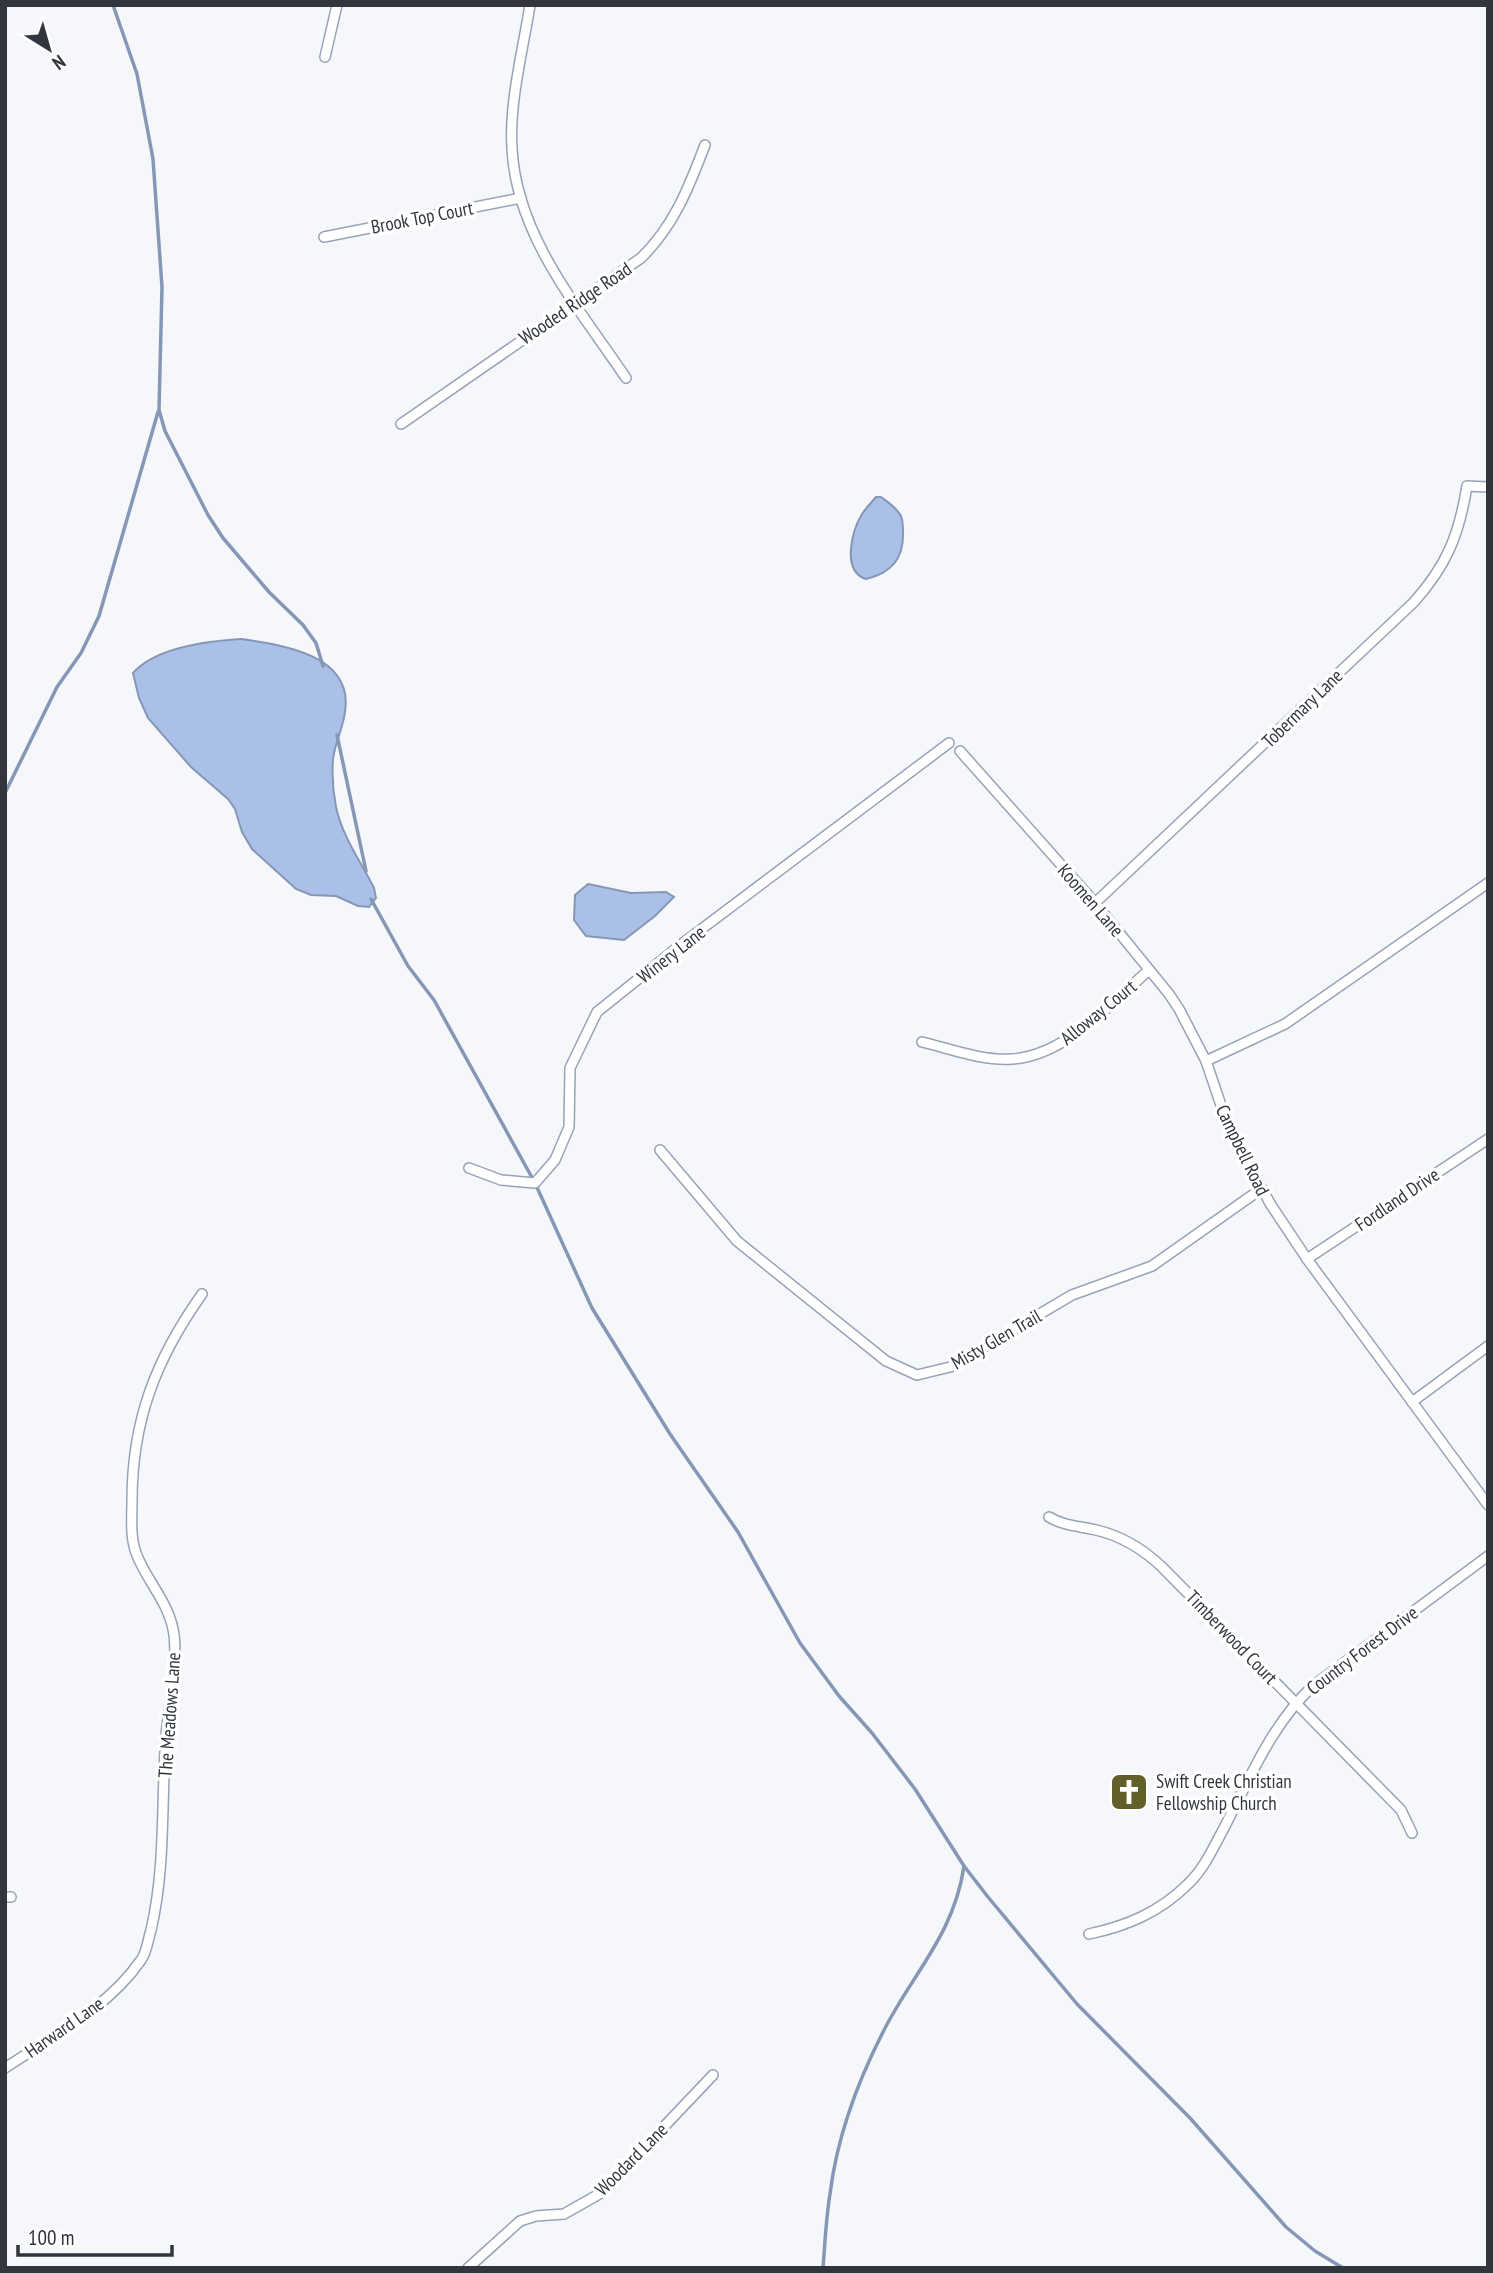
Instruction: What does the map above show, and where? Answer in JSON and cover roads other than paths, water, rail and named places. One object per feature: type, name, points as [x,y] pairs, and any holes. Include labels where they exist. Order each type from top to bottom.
[{"type":"street","points":[[325,57],[337,5]]},
{"type":"street","points":[[530,5],[511,145],[521,198],[542,251],[626,378]]},
{"type":"street","name":"Wooded Ridge Road","points":[[401,424],[634,263],[661,236],[681,205],[705,145]]},
{"type":"street","name":"Brook Top Court","points":[[324,237],[521,198]]},
{"type":"street","name":"Tobermary Lane","points":[[1095,903],[1194,812],[1427,587],[1453,545],[1467,486],[1488,487]]},
{"type":"street","name":"Winery Lane","points":[[469,1168],[501,1180],[535,1183],[555,1160],[569,1126],[570,1068],[597,1012],[687,940],[949,743]]},
{"type":"street","name":"Koomen Lane","points":[[960,751],[1095,903],[1149,970],[1179,1009],[1206,1061]]},
{"type":"street","points":[[1206,1061],[1264,1036],[1295,1017],[1488,883]]},
{"type":"street","name":"Alloway Court","points":[[922,1041],[993,1059],[1041,1054],[1075,1034],[1149,970]]},
{"type":"street","name":"Campbell Road","points":[[1206,1061],[1230,1132],[1261,1189],[1307,1259],[1488,1505]]},
{"type":"street","name":"Fordland Drive","points":[[1307,1259],[1488,1139]]},
{"type":"street","name":"Misty Glen Trail","points":[[660,1150],[737,1241],[886,1361],[917,1375],[950,1367],[1072,1295],[1152,1266],[1261,1189]]},
{"type":"street","name":"The Meadows Lane","points":[[122,1985],[144,1956],[158,1898],[166,1737],[175,1649],[165,1603],[136,1554],[131,1534],[132,1466],[140,1418],[153,1383],[175,1336],[202,1294]]},
{"type":"street","points":[[1412,1402],[1488,1346]]},
{"type":"street","name":"Timberwood Court","points":[[1049,1517],[1066,1525],[1115,1535],[1149,1555],[1401,1810],[1412,1833]]},
{"type":"street","name":"Country Forest Drive","points":[[1089,1934],[1118,1928],[1152,1913],[1189,1883],[1207,1859],[1276,1730],[1295,1702],[1488,1556]]},
{"type":"street","name":"Harward Lane","points":[[5,2068],[122,1985]]},
{"type":"street","name":"Woodard Lane","points":[[468,2268],[520,2221],[536,2216],[564,2214],[601,2193],[713,2075]]},
{"type":"water","points":[[876,497],[881,497],[892,505],[901,516],[903,542],[898,557],[889,569],[866,579],[858,575],[853,568],[852,540],[858,521]]},
{"type":"water","points":[[241,639],[276,645],[312,656],[327,665],[338,677],[345,693],[345,712],[333,759],[334,795],[352,849],[374,888],[376,898],[369,907],[358,906],[336,896],[311,895],[296,889],[252,849],[228,799],[191,767],[148,718],[139,698],[133,673],[143,664],[183,647]]},
{"type":"water","points":[[588,884],[631,893],[666,892],[674,897],[624,940],[586,936],[574,920],[575,895]]},
{"type":"waterway","points":[[113,5],[137,74],[153,159],[162,287],[159,410],[165,431],[208,515],[223,538],[269,592],[303,625],[316,643],[323,666]]},
{"type":"waterway","points":[[5,793],[57,687],[81,653],[99,616],[158,412]]},
{"type":"waterway","points":[[337,735],[366,871]]},
{"type":"waterway","points":[[371,899],[408,966],[434,1000],[535,1183],[592,1308],[670,1434],[738,1532],[800,1643],[839,1696],[872,1733],[915,1789],[964,1866],[1077,2004],[1190,2118],[1286,2227],[1315,2251],[1343,2268]]},
{"type":"waterway","points":[[823,2268],[833,2173],[849,2111],[894,2011],[942,1934],[959,1891],[964,1866]]},
{"type":"place","name":"Swift Creek Christian Fellowship Church","points":[[1129,1792]]}]
